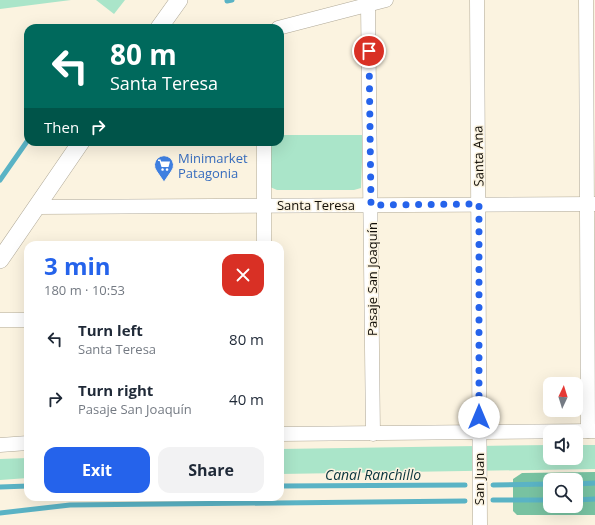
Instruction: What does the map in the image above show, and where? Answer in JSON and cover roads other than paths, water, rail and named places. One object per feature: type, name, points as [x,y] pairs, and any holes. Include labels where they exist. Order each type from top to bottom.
[{"type":"street","points":[[284,26],[386,0]]},
{"type":"street","name":"Santa Ana","points":[[477,0],[479,432]]},
{"type":"street","points":[[284,434],[592,431],[591,204],[586,0]]},
{"type":"street","points":[[162,24],[177,3]]},
{"type":"street","name":"Pasaje San Joaquín","points":[[368,5],[373,434]]},
{"type":"street","points":[[0,260],[78,146]]},
{"type":"street","points":[[264,146],[264,241]]},
{"type":"street","name":"Santa Teresa","points":[[37,207],[591,204]]},
{"type":"street","points":[[0,320],[24,320]]},
{"type":"street","name":"San Juan","points":[[479,432],[480,525]]},
{"type":"street","points":[[0,445],[24,443]]},
{"type":"waterway","points":[[227,1],[232,0]]},
{"type":"waterway","points":[[0,180],[24,146]]},
{"type":"waterway","name":"Canal Ranchillo","points":[[583,484],[595,483]]},
{"type":"waterway","name":"Canal Ranchillo","points":[[493,485],[543,484]]},
{"type":"waterway","name":"Canal Ranchillo","points":[[284,486],[465,485]]},
{"type":"waterway","name":"Canal Ranchillo","points":[[0,487],[24,486]]},
{"type":"waterway","points":[[583,500],[595,499]]},
{"type":"waterway","points":[[493,500],[543,500]]},
{"type":"waterway","points":[[0,513],[70,505],[465,501]]},
{"type":"place","name":"Minimarket Patagonia","points":[[164,182]]}]
